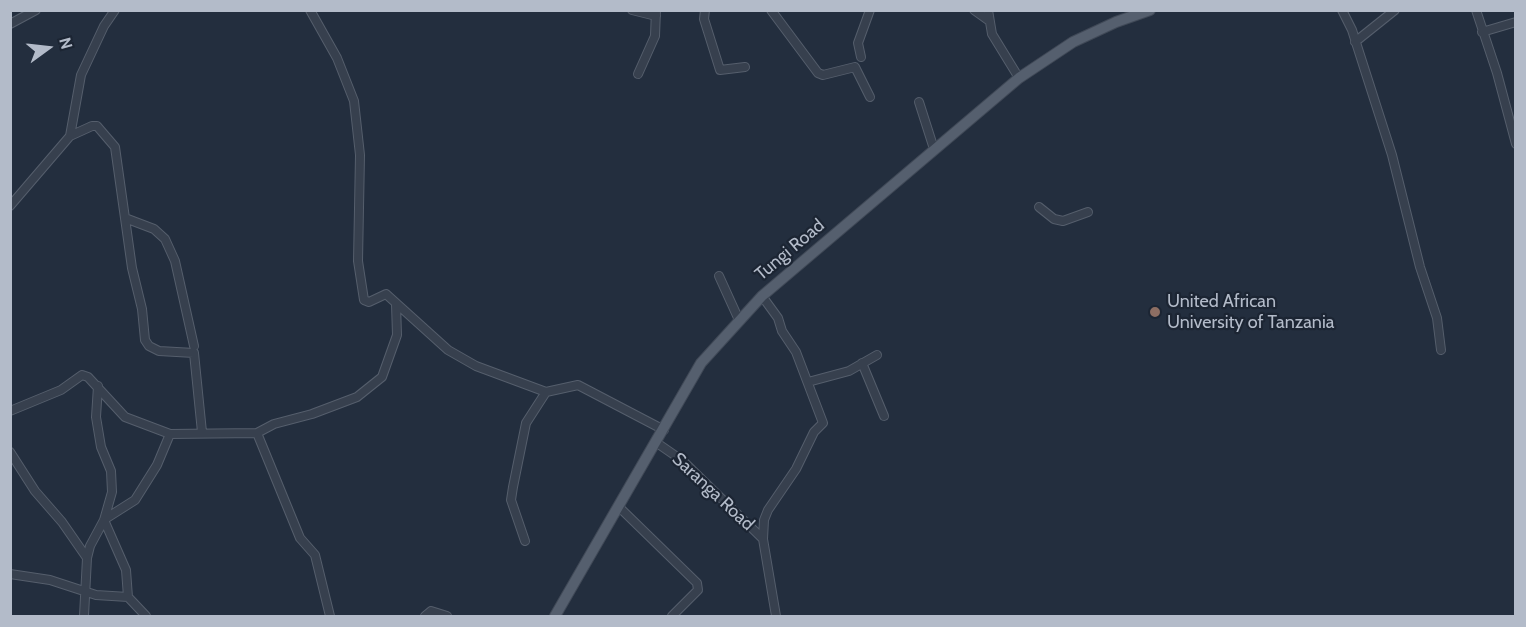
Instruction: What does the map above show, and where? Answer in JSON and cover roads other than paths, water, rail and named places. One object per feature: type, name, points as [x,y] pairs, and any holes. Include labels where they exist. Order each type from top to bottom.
[{"type":"main road","name":"Tungi Road","points":[[555,616],[657,443],[701,363],[738,320],[762,296],[1019,78],[1073,42],[1116,22],[1150,10]]},
{"type":"street","points":[[10,24],[36,10]]},
{"type":"street","points":[[69,136],[81,75],[104,26],[115,10]]},
{"type":"street","points":[[310,10],[337,58],[354,101],[360,166],[358,261],[364,300],[369,302],[386,294],[448,350],[476,366],[546,392],[578,385],[664,430]]},
{"type":"street","points":[[632,10],[656,14],[655,36],[638,74]]},
{"type":"street","points":[[705,10],[704,19],[720,70],[745,67]]},
{"type":"street","points":[[771,10],[818,73],[824,75],[855,67],[870,97]]},
{"type":"street","points":[[861,57],[858,42],[870,10]]},
{"type":"street","points":[[974,10],[988,15],[992,34],[1019,78]]},
{"type":"street","points":[[1342,10],[1392,154],[1420,267],[1437,318],[1441,350]]},
{"type":"street","points":[[1355,42],[1395,10]]},
{"type":"street","points":[[1476,10],[1497,73],[1515,144]]},
{"type":"street","points":[[1482,32],[1515,22]]},
{"type":"street","points":[[919,102],[934,149]]},
{"type":"street","points":[[10,206],[69,136],[97,126],[113,144],[132,268],[142,309],[145,340],[149,346],[159,351],[194,353],[202,432]]},
{"type":"street","points":[[1039,207],[1054,219],[1063,221],[1088,212]]},
{"type":"street","points":[[125,218],[154,229],[165,239],[175,261],[194,346]]},
{"type":"street","points":[[719,276],[738,320]]},
{"type":"street","points":[[762,296],[778,318],[782,331],[796,352],[823,423],[814,432],[793,474],[768,510],[764,520],[763,540]]},
{"type":"street","points":[[10,411],[61,390],[82,375],[98,386],[125,417],[170,434],[257,433],[274,424],[312,414],[357,397],[382,377],[397,335],[396,303]]},
{"type":"street","points":[[808,382],[849,371],[877,355]]},
{"type":"street","points":[[862,363],[884,416]]},
{"type":"street","points":[[84,616],[87,558],[90,546],[105,520],[112,480],[97,427],[98,386]]},
{"type":"street","points":[[525,541],[511,500],[526,423],[546,392]]},
{"type":"street","points":[[257,433],[300,538],[315,555],[330,616]]},
{"type":"street","points":[[105,520],[135,500],[157,465],[170,434]]},
{"type":"street","name":"Saranga Road","points":[[657,443],[683,460],[763,540],[776,616]]},
{"type":"street","points":[[10,452],[35,491],[62,522],[87,558]]},
{"type":"street","points":[[619,507],[697,583],[698,591],[672,616]]},
{"type":"street","points":[[105,520],[126,570],[128,597]]},
{"type":"street","points":[[10,574],[50,580],[84,591],[128,597],[146,616]]},
{"type":"street","points":[[425,616],[431,611],[447,616]]},
{"type":"place","name":"United African University of Tanzania","points":[[1155,312]]}]
